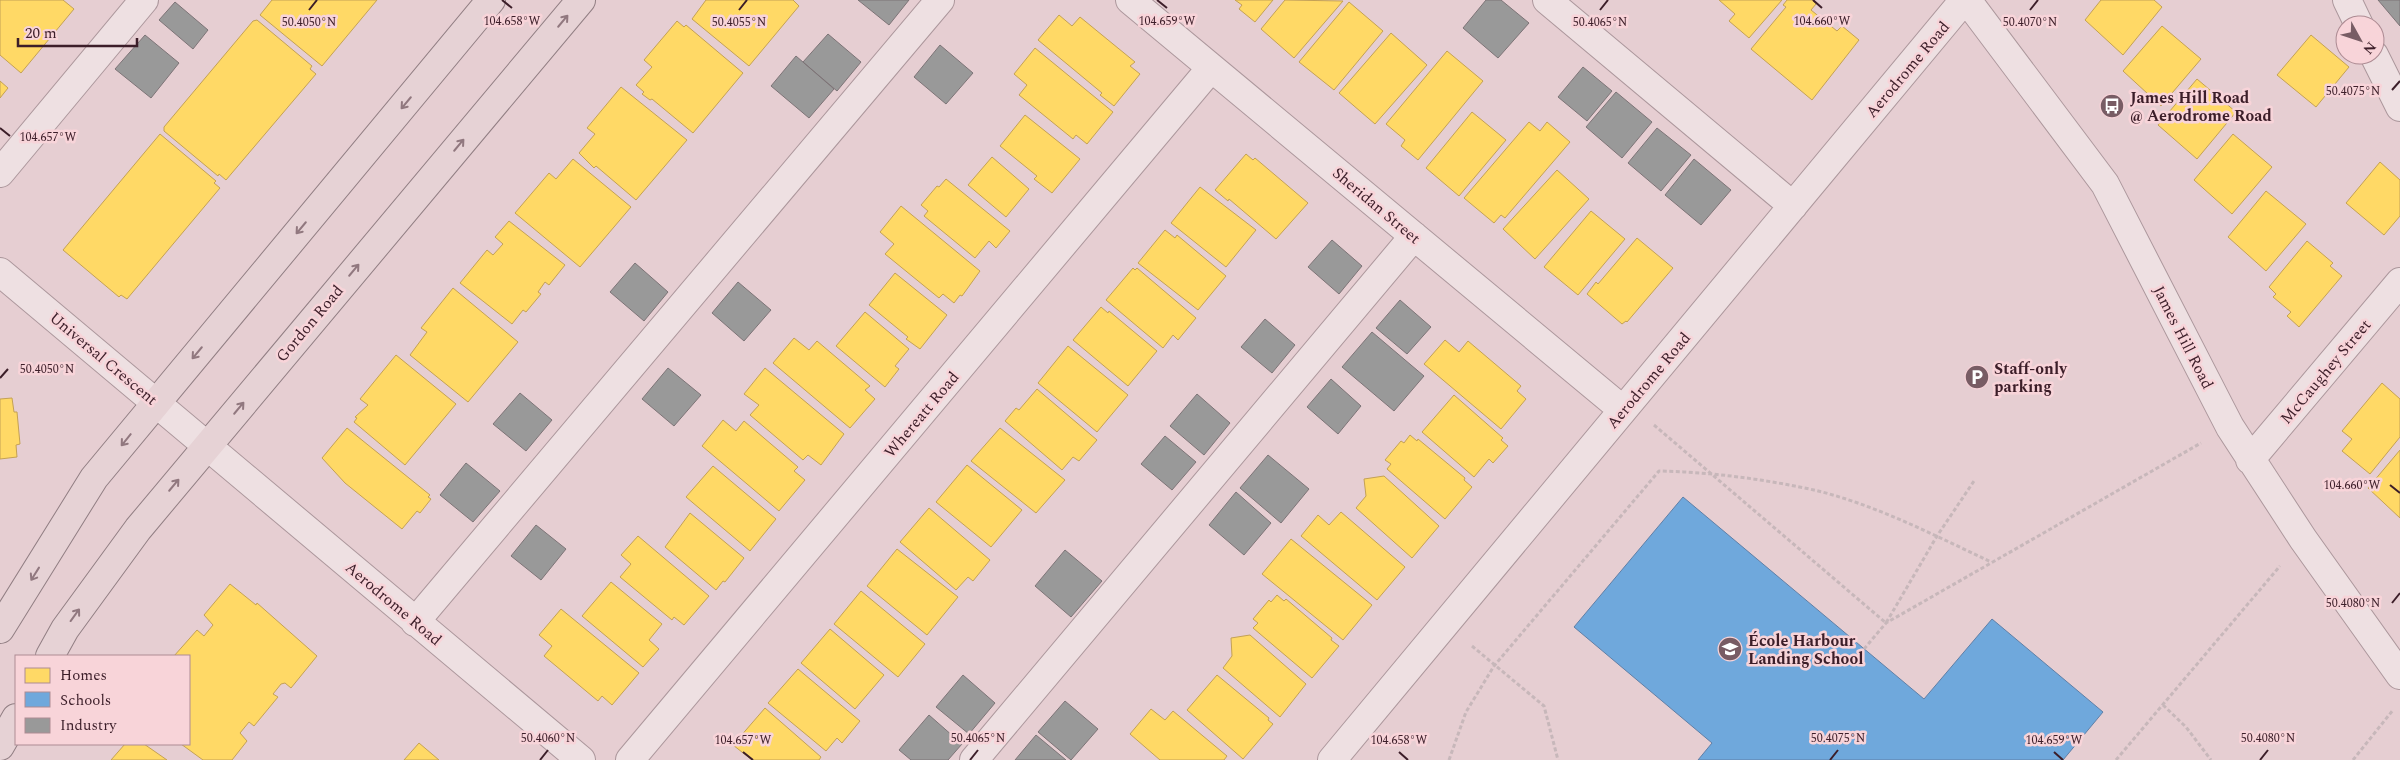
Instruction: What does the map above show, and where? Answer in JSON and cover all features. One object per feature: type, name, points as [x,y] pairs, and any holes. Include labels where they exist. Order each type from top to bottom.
[{"type":"main road","points":[[0,629],[94,478],[491,0]]},
{"type":"main road","name":"Gordon Road","points":[[51,655],[65,629],[138,529],[581,0]]},
{"type":"main road","points":[[0,746],[15,720]]},
{"type":"street","points":[[0,173],[144,0]]},
{"type":"street","points":[[415,622],[940,0]]},
{"type":"street","name":"Sheridan Street","points":[[1130,0],[1414,236],[1626,406]]},
{"type":"street","points":[[1548,0],[1793,206]]},
{"type":"street","name":"Aerodrome Road","points":[[1332,760],[1966,0]]},
{"type":"street","name":"James Hill Road","points":[[1966,0],[2105,184],[2230,427],[2303,539],[2400,675]]},
{"type":"street","points":[[2347,0],[2354,15]]},
{"type":"street","points":[[2379,65],[2400,107]]},
{"type":"street","name":"Whereatt Road","points":[[630,760],[1211,68]]},
{"type":"street","points":[[974,760],[1414,236]]},
{"type":"street","name":"Universal Crescent","points":[[0,272],[207,445]]},
{"type":"street","name":"McCaughey Street","points":[[2250,460],[2400,282]]},
{"type":"street","name":"Aerodrome Road","points":[[207,445],[581,760]]},
{"type":"path","points":[[1626,406],[1708,472],[1886,623]]},
{"type":"path","points":[[1886,623],[2230,427]]},
{"type":"path","points":[[1450,760],[1466,712],[1494,666],[1659,471],[1708,472],[1815,490],[1874,510],[1937,536],[1991,562]]},
{"type":"path","points":[[1864,649],[1886,623],[1937,536],[1974,481]]},
{"type":"path","points":[[2116,760],[2303,539]]},
{"type":"path","points":[[1446,624],[1544,706],[1558,760]]},
{"type":"path","points":[[2164,705],[2186,727],[2212,760]]},
{"type":"path","points":[[2353,760],[2394,709]]},
{"type":"building: Homes","points":[[0,0],[63,0],[74,9],[21,73],[0,55]]},
{"type":"building: Homes","points":[[272,0],[377,0],[322,66],[260,15]]},
{"type":"building: Homes","points":[[706,0],[793,0],[799,6],[749,66],[692,19]]},
{"type":"building: Homes","points":[[1235,0],[1273,0],[1255,22],[1239,9],[1242,5]]},
{"type":"building: Homes","points":[[1285,0],[1343,1],[1294,58],[1261,29]]},
{"type":"building: Homes","points":[[1719,0],[1782,0],[1749,38],[1729,21],[1735,14]]},
{"type":"building: Homes","points":[[1787,0],[1812,0],[1816,4],[1811,10],[1837,31],[1842,26],[1859,40],[1812,100],[1751,49],[1786,7],[1783,5]]},
{"type":"building: Homes","points":[[2101,0],[2154,0],[2162,7],[2123,55],[2085,20]]},
{"type":"building: Homes","points":[[1349,2],[1383,31],[1334,90],[1299,62]]},
{"type":"building: Homes","points":[[1059,15],[1072,26],[1080,17],[1135,62],[1130,66],[1140,74],[1114,106],[1100,95],[1102,93],[1038,40]]},
{"type":"building: Homes","points":[[257,20],[312,66],[310,69],[316,74],[226,180],[219,174],[218,176],[164,131],[164,127],[253,21]]},
{"type":"building: Homes","points":[[677,21],[684,27],[686,25],[743,73],[693,133],[652,99],[650,100],[642,94],[644,92],[636,85],[652,67],[644,60]]},
{"type":"building: Homes","points":[[2162,26],[2201,59],[2161,106],[2123,71]]},
{"type":"building: Homes","points":[[1391,33],[1427,65],[1375,124],[1339,93]]},
{"type":"building: Homes","points":[[2311,35],[2335,55],[2335,65],[2347,65],[2349,67],[2316,107],[2277,75]]},
{"type":"building: Homes","points":[[1035,48],[1113,112],[1087,144],[1076,135],[1073,139],[1019,95],[1027,85],[1014,74]]},
{"type":"building: Homes","points":[[1447,51],[1483,81],[1418,160],[1401,146],[1405,140],[1386,124]]},
{"type":"building: Homes","points":[[2197,79],[2236,112],[2197,159],[2158,125]]},
{"type":"building: Homes","points":[[0,81],[8,88],[0,98]]},
{"type":"building: Homes","points":[[621,87],[687,140],[636,200],[596,166],[594,168],[579,153],[595,134],[587,128]]},
{"type":"building: Homes","points":[[1472,112],[1506,140],[1459,196],[1426,168]]},
{"type":"building: Homes","points":[[1025,115],[1080,159],[1052,193],[1034,179],[1037,176],[1000,146]]},
{"type":"building: Homes","points":[[1529,122],[1540,131],[1547,122],[1570,142],[1505,218],[1501,215],[1494,223],[1464,198]]},
{"type":"building: Homes","points":[[160,134],[216,181],[214,183],[220,188],[127,299],[121,295],[119,297],[63,250]]},
{"type":"building: Homes","points":[[2233,134],[2272,167],[2232,214],[2194,180]]},
{"type":"building: Homes","points":[[1246,154],[1253,160],[1255,158],[1308,203],[1276,239],[1229,199],[1228,201],[1215,190]]},
{"type":"building: Homes","points":[[992,157],[1029,189],[1006,217],[968,185]]},
{"type":"building: Homes","points":[[573,159],[631,207],[580,267],[515,213],[549,173],[556,179]]},
{"type":"building: Homes","points":[[2380,162],[2400,180],[2400,216],[2384,235],[2346,203]]},
{"type":"building: Homes","points":[[1557,170],[1589,199],[1535,259],[1503,229]]},
{"type":"building: Homes","points":[[946,179],[1010,231],[996,248],[989,241],[975,258],[924,216],[928,211],[921,205],[937,186],[939,187]]},
{"type":"building: Homes","points":[[1200,187],[1256,230],[1226,267],[1171,223]]},
{"type":"building: Homes","points":[[2266,191],[2306,224],[2266,271],[2228,237]]},
{"type":"building: Homes","points":[[901,206],[980,271],[962,296],[960,295],[954,303],[943,294],[939,298],[885,254],[894,244],[880,232]]},
{"type":"building: Homes","points":[[1591,211],[1625,239],[1578,295],[1544,267]]},
{"type":"building: Homes","points":[[509,221],[565,265],[549,285],[545,282],[538,292],[541,294],[526,312],[523,310],[512,324],[460,283],[487,250],[493,255],[503,244],[495,237]]},
{"type":"building: Homes","points":[[1165,230],[1175,238],[1177,235],[1226,276],[1198,310],[1138,263]]},
{"type":"building: Homes","points":[[1637,238],[1673,268],[1627,322],[1622,324],[1587,294],[1596,282],[1598,284]]},
{"type":"building: Homes","points":[[2307,241],[2333,263],[2330,266],[2342,276],[2299,327],[2287,316],[2291,312],[2273,297],[2276,294],[2269,287]]},
{"type":"building: Homes","points":[[1133,268],[1135,270],[1137,268],[1196,318],[1178,340],[1173,335],[1163,348],[1106,300]]},
{"type":"building: Homes","points":[[895,273],[947,315],[920,349],[906,339],[908,337],[869,305]]},
{"type":"building: Homes","points":[[453,288],[518,342],[468,402],[410,355],[427,332],[421,328]]},
{"type":"building: Homes","points":[[1101,307],[1108,313],[1109,311],[1157,351],[1128,386],[1073,340]]},
{"type":"building: Homes","points":[[865,312],[909,349],[895,366],[899,369],[885,387],[836,346]]},
{"type":"building: Homes","points":[[794,338],[809,350],[817,341],[870,386],[865,390],[875,399],[850,428],[773,363]]},
{"type":"building: Homes","points":[[1445,340],[1459,352],[1468,341],[1521,386],[1517,391],[1526,399],[1501,429],[1424,364]]},
{"type":"building: Homes","points":[[1068,346],[1128,395],[1097,432],[1038,383]]},
{"type":"building: Homes","points":[[396,355],[456,404],[405,465],[354,422],[357,418],[355,417],[368,405],[360,399]]},
{"type":"building: Homes","points":[[765,368],[844,434],[821,465],[808,455],[803,460],[750,415],[759,405],[744,394]]},
{"type":"building: Homes","points":[[2382,383],[2400,399],[2400,437],[2370,474],[2342,451],[2352,439],[2342,431]]},
{"type":"building: Homes","points":[[1037,389],[1097,440],[1079,461],[1073,457],[1062,470],[1005,421],[1016,408],[1019,410]]},
{"type":"building: Homes","points":[[1454,395],[1503,438],[1501,440],[1508,446],[1493,463],[1489,459],[1474,477],[1422,432]]},
{"type":"building: Homes","points":[[12,398],[14,412],[17,412],[20,444],[16,445],[17,457],[0,459],[0,399]]},
{"type":"building: Homes","points":[[723,420],[736,431],[744,421],[798,467],[794,471],[805,480],[779,511],[702,446]]},
{"type":"building: Homes","points":[[347,428],[430,495],[428,497],[431,499],[420,513],[417,511],[402,529],[345,483],[322,458]]},
{"type":"building: Homes","points":[[1000,428],[1065,480],[1036,513],[971,461]]},
{"type":"building: Homes","points":[[1410,435],[1417,441],[1418,439],[1465,478],[1464,480],[1472,487],[1445,519],[1387,469],[1391,464],[1385,460],[1401,441],[1404,443]]},
{"type":"building: Homes","points":[[2400,450],[2400,518],[2368,488]]},
{"type":"building: Homes","points":[[967,465],[1022,510],[991,547],[936,502]]},
{"type":"building: Homes","points":[[713,466],[776,519],[750,551],[686,497]]},
{"type":"building: Homes","points":[[1384,476],[1439,526],[1412,558],[1356,508],[1366,496],[1364,479]]},
{"type":"building: Homes","points":[[929,508],[990,560],[973,581],[968,577],[956,590],[900,542]]},
{"type":"building: Homes","points":[[1341,512],[1405,567],[1377,600],[1301,536],[1318,515],[1329,525]]},
{"type":"building: Homes","points":[[690,513],[744,558],[725,582],[723,581],[716,590],[665,547]]},
{"type":"building: Homes","points":[[638,536],[709,596],[684,625],[674,617],[672,620],[620,577],[631,564],[621,555]]},
{"type":"building: Homes","points":[[1291,539],[1372,605],[1343,640],[1262,574]]},
{"type":"building: Homes","points":[[897,549],[958,597],[927,635],[867,586]]},
{"type":"building: Homes","points":[[611,582],[662,624],[649,640],[659,649],[643,667],[582,616]]},
{"type":"building: Homes","points":[[230,584],[256,605],[257,603],[317,656],[291,688],[285,683],[281,684],[273,694],[278,697],[254,726],[249,722],[240,733],[247,741],[232,760],[203,760],[182,745],[190,745],[190,655],[175,655],[197,630],[204,636],[213,625],[204,615]]},
{"type":"building: Homes","points":[[861,591],[925,644],[898,677],[834,624]]},
{"type":"building: Homes","points":[[1277,595],[1284,601],[1286,599],[1339,646],[1312,678],[1253,628],[1258,623],[1253,619],[1269,600],[1271,602]]},
{"type":"building: Homes","points":[[561,609],[639,673],[612,705],[602,696],[598,701],[544,656],[552,646],[539,635]]},
{"type":"building: Homes","points":[[830,629],[884,675],[855,709],[801,663]]},
{"type":"building: Homes","points":[[1250,635],[1306,684],[1280,717],[1223,668],[1232,656],[1231,638]]},
{"type":"building: Homes","points":[[798,669],[860,721],[842,743],[837,738],[826,751],[768,703]]},
{"type":"building: Homes","points":[[1217,675],[1269,718],[1268,720],[1273,724],[1243,759],[1187,710]]},
{"type":"building: Homes","points":[[765,708],[821,757],[819,760],[752,760],[733,745]]},
{"type":"building: Homes","points":[[1151,709],[1165,720],[1173,711],[1227,756],[1224,760],[1160,760],[1130,734]]},
{"type":"building: Homes","points":[[419,743],[439,760],[404,760]]},
{"type":"building: Homes","points":[[124,745],[145,745],[167,760],[111,760]]},
{"type":"building: Schools","points":[[1683,497],[1924,699],[1992,619],[2103,712],[2063,760],[1698,760],[1712,743],[1574,627]]},
{"type":"building: Industry","points":[[858,0],[909,0],[889,25]]},
{"type":"building: Industry","points":[[1486,0],[1501,0],[1529,23],[1498,58],[1463,28]]},
{"type":"building: Industry","points":[[2378,0],[2400,0],[2400,26]]},
{"type":"building: Industry","points":[[175,2],[208,30],[193,49],[159,20]]},
{"type":"building: Industry","points":[[828,34],[861,62],[837,91],[803,62]]},
{"type":"building: Industry","points":[[145,35],[179,63],[151,98],[115,69]]},
{"type":"building: Industry","points":[[940,45],[973,73],[946,104],[914,77]]},
{"type":"building: Industry","points":[[796,56],[834,89],[809,118],[771,86]]},
{"type":"building: Industry","points":[[1583,67],[1612,91],[1587,121],[1558,97]]},
{"type":"building: Industry","points":[[1616,92],[1652,122],[1622,158],[1586,127]]},
{"type":"building: Industry","points":[[1657,128],[1691,155],[1661,191],[1628,163]]},
{"type":"building: Industry","points":[[1694,159],[1731,190],[1701,225],[1665,195]]},
{"type":"building: Industry","points":[[1332,240],[1362,266],[1339,294],[1308,267]]},
{"type":"building: Industry","points":[[635,263],[668,292],[644,321],[610,292]]},
{"type":"building: Industry","points":[[738,282],[771,310],[744,341],[712,313]]},
{"type":"building: Industry","points":[[1400,300],[1431,327],[1407,354],[1376,328]]},
{"type":"building: Industry","points":[[1265,319],[1295,345],[1272,373],[1241,347]]},
{"type":"building: Industry","points":[[1372,332],[1424,376],[1394,411],[1342,367]]},
{"type":"building: Industry","points":[[668,368],[701,395],[674,426],[642,399]]},
{"type":"building: Industry","points":[[1331,379],[1361,406],[1338,434],[1307,407]]},
{"type":"building: Industry","points":[[520,393],[552,420],[526,451],[493,424]]},
{"type":"building: Industry","points":[[1197,394],[1230,423],[1204,455],[1170,426]]},
{"type":"building: Industry","points":[[1165,436],[1196,462],[1172,490],[1141,464]]},
{"type":"building: Industry","points":[[1268,455],[1309,489],[1281,523],[1240,488]]},
{"type":"building: Industry","points":[[466,463],[500,491],[473,522],[440,495]]},
{"type":"building: Industry","points":[[1236,492],[1271,523],[1244,555],[1209,525]]},
{"type":"building: Industry","points":[[536,525],[566,549],[541,580],[511,556]]},
{"type":"building: Industry","points":[[1065,550],[1102,581],[1071,617],[1035,586]]},
{"type":"building: Industry","points":[[963,675],[995,703],[969,734],[936,707]]},
{"type":"building: Industry","points":[[1065,701],[1098,729],[1071,760],[1038,732]]},
{"type":"building: Industry","points":[[929,715],[962,744],[948,760],[911,760],[899,750]]},
{"type":"building: Industry","points":[[1036,735],[1066,760],[1015,760]]},
{"type":"place","name":"James Hill Road @ Aerodrome Road","points":[[2112,106]]},
{"type":"place","name":"Staff-only parking","points":[[1977,377]]},
{"type":"place","name":"École Harbour Landing School","points":[[1730,649]]}]
